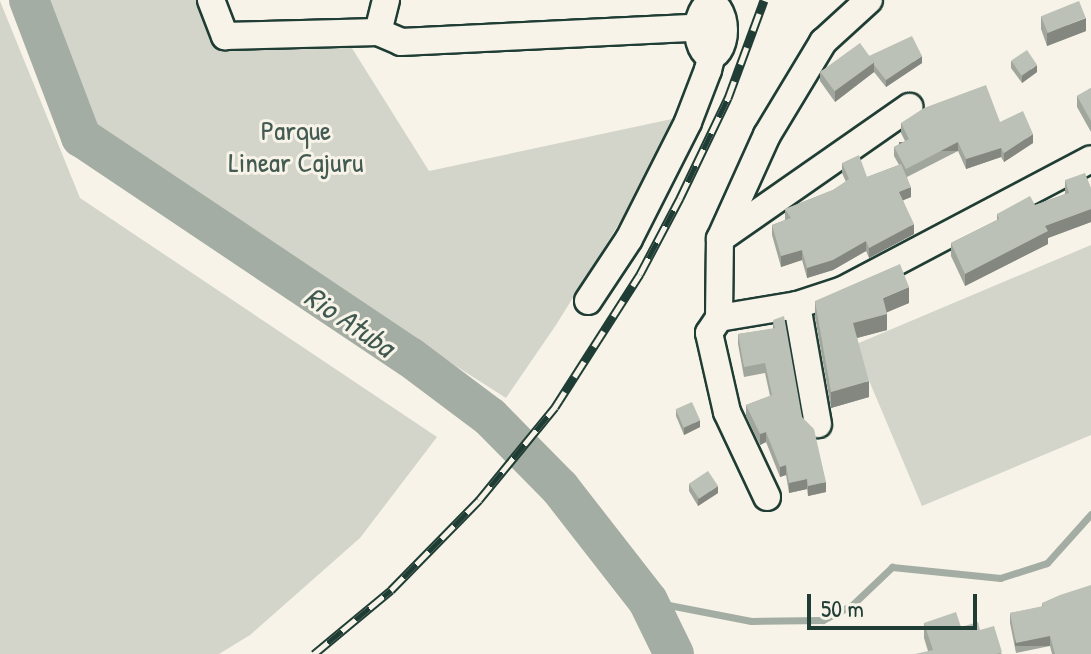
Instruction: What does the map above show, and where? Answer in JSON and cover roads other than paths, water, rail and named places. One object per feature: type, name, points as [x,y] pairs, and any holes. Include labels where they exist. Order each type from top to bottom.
[{"type":"street","points":[[211,0],[225,36],[378,32],[401,42],[711,14],[708,70],[688,122],[629,239],[588,301]]},
{"type":"street","points":[[378,32],[386,0]]},
{"type":"street","points":[[767,497],[727,412],[709,333],[719,318],[720,239],[767,135],[823,42],[869,0]]},
{"type":"street","points":[[720,239],[909,107]]},
{"type":"street","points":[[719,318],[797,305],[843,290],[1091,159]]},
{"type":"street","points":[[797,305],[818,424]]},
{"type":"waterway","name":"Rio Atuba","points":[[29,0],[81,137],[410,357],[490,417],[560,488],[648,601],[674,654]]},
{"type":"waterway","points":[[648,601],[751,621],[823,620],[851,606],[892,567],[1000,578],[1047,563],[1091,514]]},
{"type":"railway","points":[[314,654],[391,590],[479,500],[555,407],[640,274],[680,198],[728,98],[764,0]]},
{"type":"park label","name":"Parque Linear Cajuru","points":[[296,146]]}]
